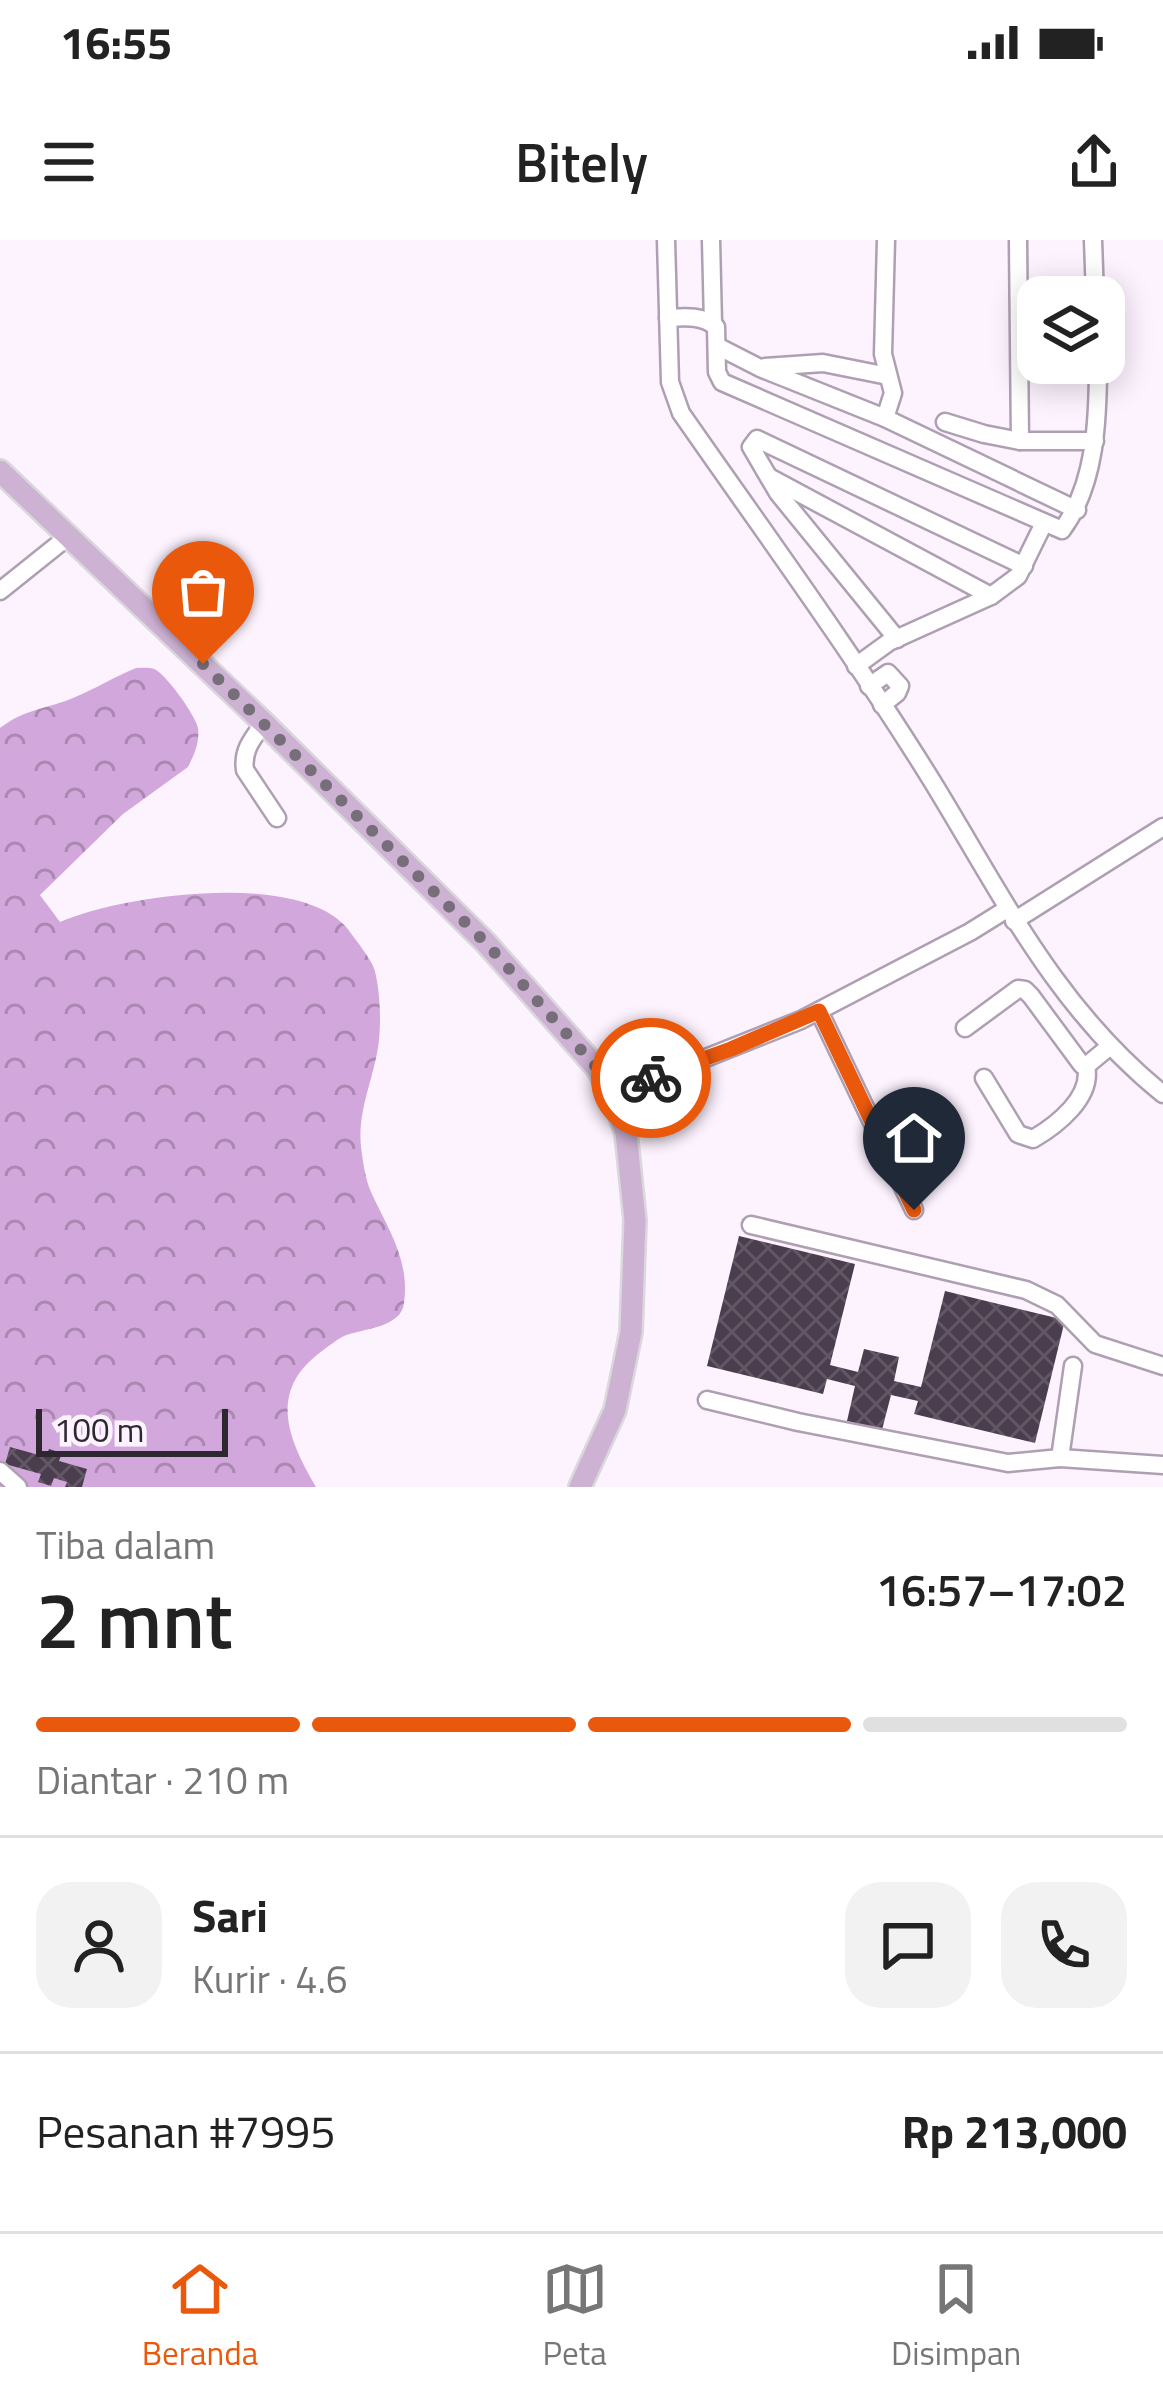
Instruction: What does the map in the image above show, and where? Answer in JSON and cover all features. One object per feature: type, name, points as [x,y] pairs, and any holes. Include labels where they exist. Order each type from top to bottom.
[{"type":"main road","points":[[0,470],[486,943],[597,1068],[614,1094],[626,1133],[635,1220],[631,1331],[615,1410],[580,1487]]},
{"type":"street","points":[[666,240],[678,318],[670,382],[681,413],[932,781],[1018,914],[1028,944],[1109,1047],[1163,1094]]},
{"type":"street","points":[[710,240],[712,324]]},
{"type":"street","points":[[885,418],[892,393],[883,354],[886,240]]},
{"type":"street","points":[[1018,240],[1020,441]]},
{"type":"street","points":[[1093,240],[1094,276]]},
{"type":"street","points":[[678,318],[709,321],[716,327],[717,372],[722,382],[1063,530],[1077,510],[1095,441],[1097,384]]},
{"type":"street","points":[[717,346],[885,418],[1077,510]]},
{"type":"street","points":[[760,368],[823,363],[889,376]]},
{"type":"street","points":[[945,422],[1020,441],[1095,441]]},
{"type":"street","points":[[897,639],[778,493],[751,447],[757,439],[1024,566]]},
{"type":"street","points":[[768,477],[991,596]]},
{"type":"street","points":[[856,666],[889,642],[991,596],[1018,576],[1044,523]]},
{"type":"street","points":[[0,592],[70,535]]},
{"type":"street","points":[[264,723],[247,745],[245,770],[277,818]]},
{"type":"street","points":[[614,1094],[819,1011],[970,932],[1018,914],[1163,827]]},
{"type":"street","points":[[965,1028],[1018,989],[1025,991],[1086,1066]]},
{"type":"street","points":[[819,1011],[914,1210]]},
{"type":"street","points":[[1086,1066],[1109,1047]]},
{"type":"street","points":[[984,1078],[1018,1135],[1033,1139],[1078,1100],[1088,1078],[1086,1066]]},
{"type":"street","points":[[751,1225],[1026,1290],[1057,1305],[1095,1344],[1163,1366]]},
{"type":"street","points":[[1060,1458],[1073,1366]]},
{"type":"street","points":[[707,1400],[1008,1463],[1060,1458],[1163,1465]]},
{"type":"street","points":[[0,1471],[18,1487]]},
{"type":"green space","points":[[136,668],[156,670],[180,697],[198,728],[196,748],[188,767],[123,814],[40,895],[60,922],[162,897],[246,893],[285,898],[317,907],[342,923],[375,971],[379,1040],[362,1119],[361,1147],[369,1187],[401,1259],[404,1303],[389,1322],[333,1343],[294,1382],[288,1416],[291,1433],[316,1487],[0,1487],[0,728]]},
{"type":"building","points":[[739,1236],[855,1264],[830,1365],[858,1372],[864,1349],[899,1357],[894,1381],[921,1387],[945,1291],[1065,1320],[1035,1443],[914,1414],[918,1401],[891,1395],[882,1430],[847,1421],[855,1386],[827,1379],[823,1394],[707,1366]]},
{"type":"building","points":[[10,1447],[46,1457],[49,1449],[62,1453],[59,1461],[87,1469],[82,1487],[65,1487],[67,1482],[54,1478],[51,1486],[38,1482],[41,1474],[5,1464]]},
{"type":"way so far","points":[[203,664],[486,943],[597,1068],[614,1094],[651,1078]]},
{"type":"route","points":[[651,1078],[819,1011],[914,1210]]}]
